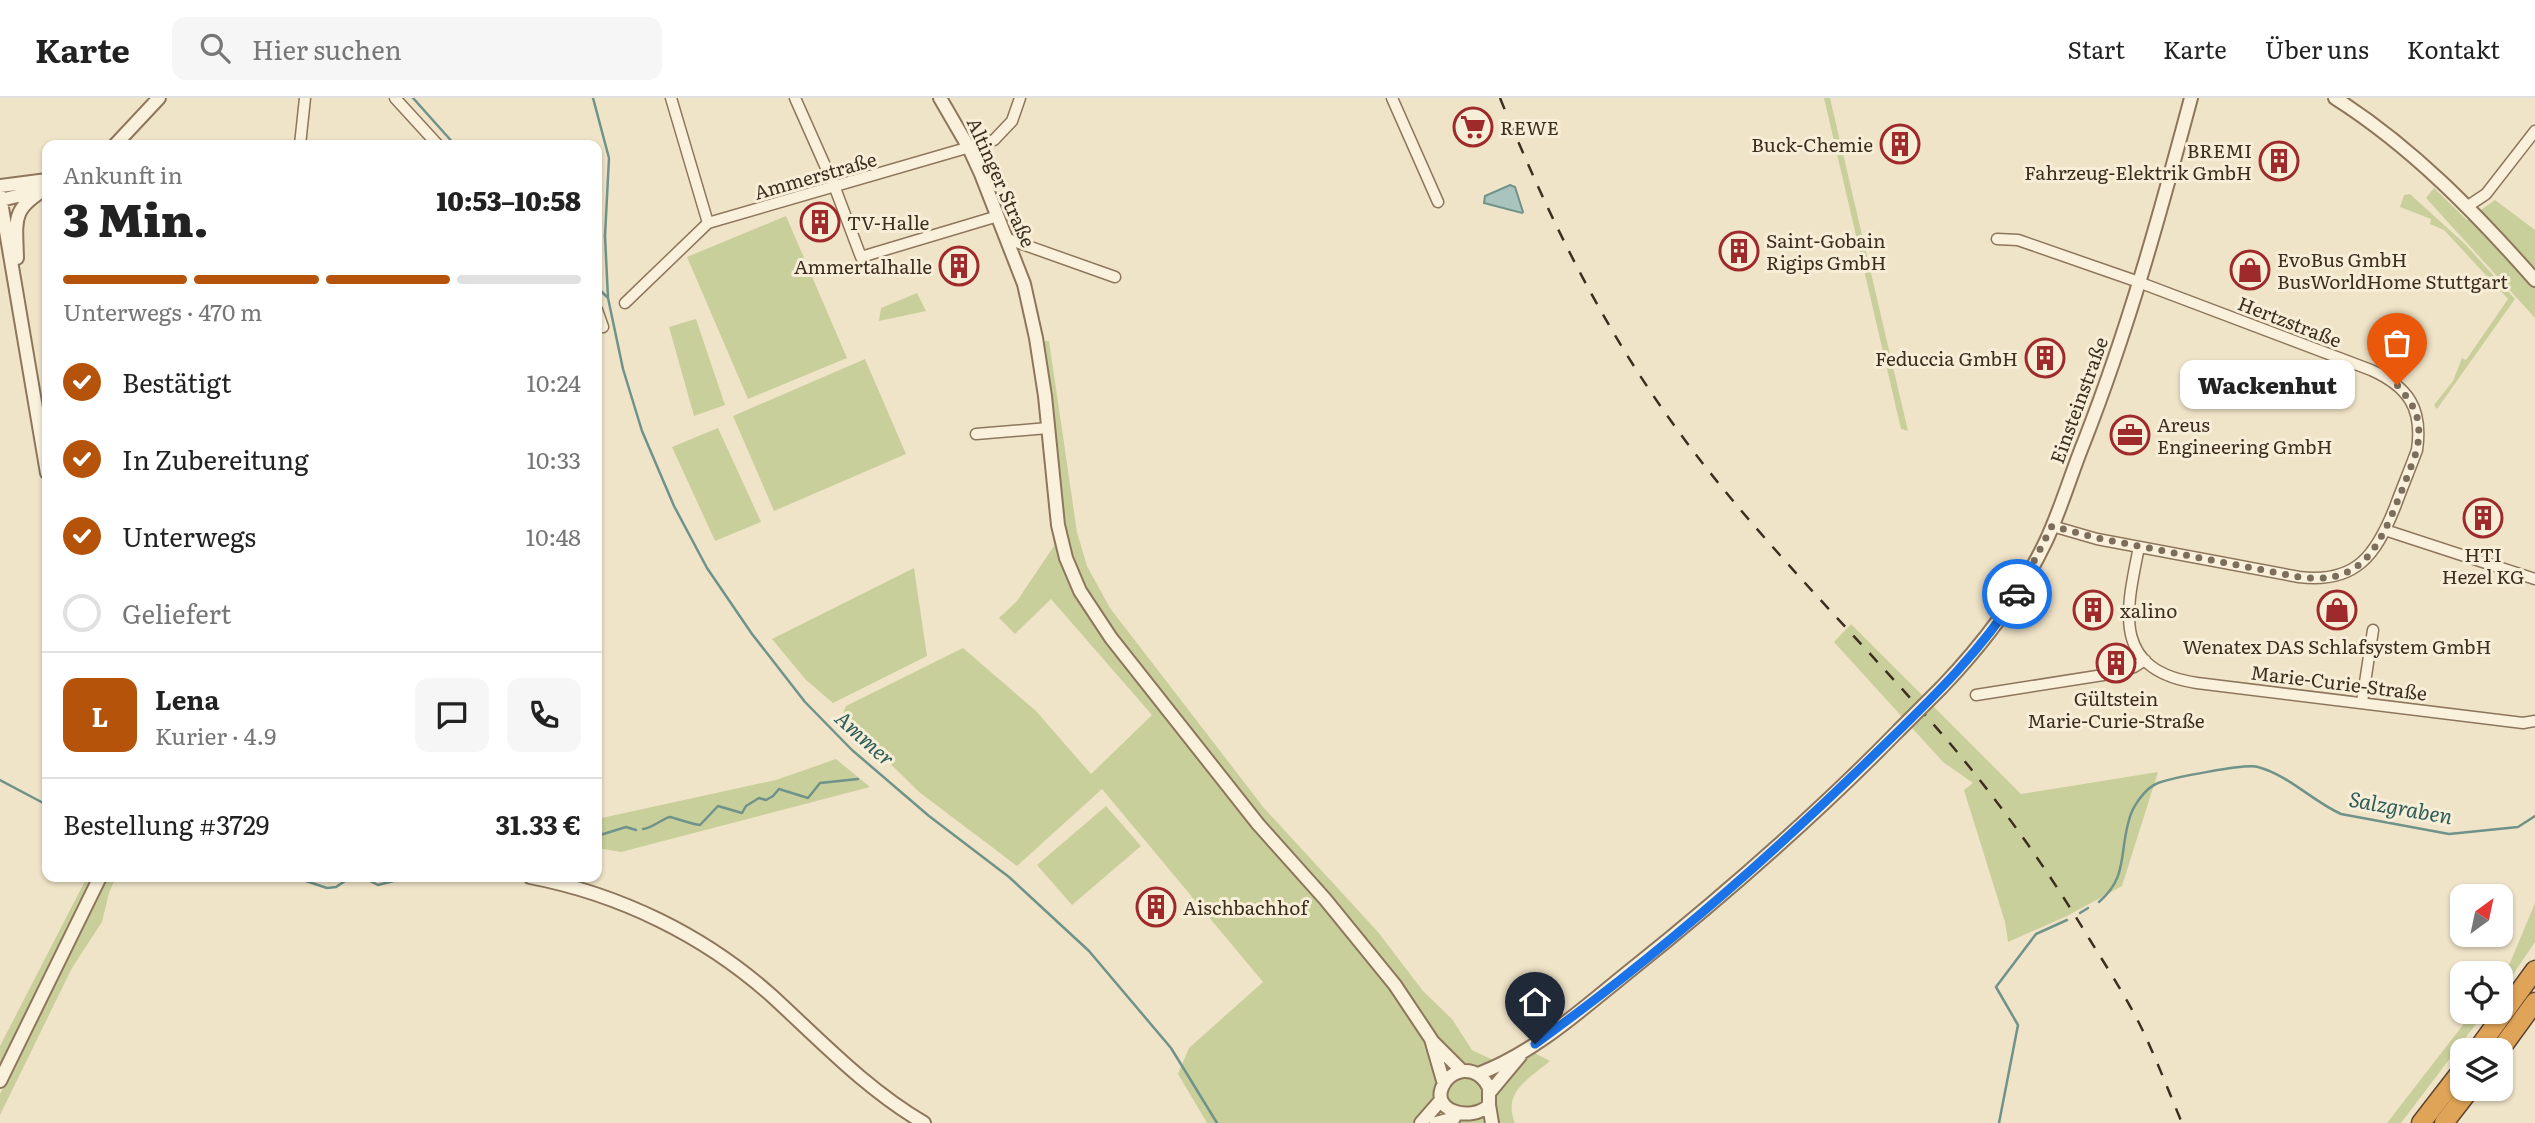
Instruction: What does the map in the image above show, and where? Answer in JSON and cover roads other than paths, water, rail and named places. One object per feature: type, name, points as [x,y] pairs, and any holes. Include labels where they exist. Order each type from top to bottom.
[{"type":"highway","points":[[2486,1038],[2535,970]]},
{"type":"highway","points":[[2509,1038],[2535,1002]]},
{"type":"highway","points":[[2421,1123],[2450,1086]]},
{"type":"highway","points":[[2444,1123],[2461,1101]]},
{"type":"street","points":[[120,140],[159,98]]},
{"type":"street","points":[[301,140],[305,98]]},
{"type":"street","points":[[395,98],[433,140]]},
{"type":"street","points":[[671,98],[708,223]]},
{"type":"street","points":[[795,98],[835,188],[861,257],[998,216]]},
{"type":"street","name":"Altinger Straße","points":[[940,98],[969,148],[1024,284],[1036,338],[1055,505],[1062,543],[1088,606],[1258,824],[1372,954],[1431,1039]]},
{"type":"street","name":"Ammerstraße","points":[[625,303],[708,223],[993,140],[1012,121],[1020,98]]},
{"type":"street","points":[[1392,98],[1438,202]]},
{"type":"street","name":"Einsteinstraße","points":[[1522,1054],[1712,903],[1827,800],[1942,687],[1977,649],[2011,604],[2052,526],[2098,405],[2140,283],[2191,98]]},
{"type":"street","points":[[2336,98],[2413,155],[2468,206],[2535,280]]},
{"type":"street","points":[[2468,206],[2486,194],[2535,131]]},
{"type":"street","points":[[0,186],[42,181]]},
{"type":"street","points":[[42,189],[0,198],[42,447]]},
{"type":"street","points":[[18,301],[17,218],[29,199],[42,191]]},
{"type":"street","points":[[1008,239],[1115,277]]},
{"type":"street","name":"Hertzstraße","points":[[1997,239],[2018,240],[2371,370],[2397,385],[2415,408],[2419,438],[2385,530],[2378,545],[2361,564],[2346,573],[2328,578],[2299,577],[2139,547],[2052,526]]},
{"type":"street","points":[[976,434],[1048,428]]},
{"type":"street","points":[[2385,530],[2535,579]]},
{"type":"street","points":[[1976,695],[2116,673],[2145,660],[2133,639],[2127,616],[2139,547]]},
{"type":"street","points":[[2362,702],[2372,630]]},
{"type":"street","name":"Marie-Curie-Straße","points":[[2145,660],[2162,673],[2182,680],[2523,723],[2535,722]]},
{"type":"street","points":[[0,1081],[98,882]]},
{"type":"street","points":[[552,882],[582,889],[629,906],[703,945],[758,985],[861,1080],[924,1123]]},
{"type":"street","points":[[1431,1039],[1462,1071]]},
{"type":"street","points":[[1421,1123],[1441,1100],[1444,1084],[1431,1039]]},
{"type":"street","points":[[1478,1074],[1522,1054]]},
{"type":"street","points":[[1436,1123],[1454,1118],[1473,1122],[1482,1115],[1490,1098],[1522,1054]]},
{"type":"street","points":[[1444,1084],[1454,1074],[1462,1071],[1478,1074],[1485,1080],[1492,1123]]},
{"type":"street","points":[[1441,1100],[1444,1108],[1454,1118]]},
{"type":"water","points":[[1510,185],[1515,187],[1522,213],[1484,203],[1485,196]]},
{"type":"waterway","name":"Ammer","points":[[413,98],[451,140]]},
{"type":"waterway","name":"Ammer","points":[[593,98],[609,158],[605,236],[608,298],[623,369],[642,431],[674,506],[707,568],[752,634],[805,702],[852,750],[929,816],[1009,877],[1089,951],[1171,1048],[1217,1123]]},
{"type":"waterway","name":"Ammer","points":[[602,292],[607,297]]},
{"type":"waterway","name":"Salzgraben","points":[[2099,902],[2119,874],[2129,820],[2140,799],[2148,789],[2158,783],[2192,775],[2240,767],[2258,767],[2291,782],[2341,814],[2449,834],[2518,827],[2535,816]]},
{"type":"waterway","points":[[643,829],[670,817],[700,825],[718,806],[742,813],[746,806],[759,798],[766,800],[779,789],[808,798],[820,783],[858,779]]},
{"type":"waterway","points":[[0,780],[42,802]]},
{"type":"waterway","points":[[602,834],[626,827],[636,830]]},
{"type":"waterway","points":[[309,882],[327,888],[336,887],[344,882]]},
{"type":"waterway","points":[[372,882],[378,885],[390,882]]},
{"type":"waterway","name":"Salzgraben","points":[[2080,913],[2088,908]]},
{"type":"waterway","name":"Salzgraben","points":[[1999,1123],[2018,1025],[1996,987],[2036,934],[2067,920]]},
{"type":"railway","points":[[1500,98],[1579,271],[1651,393],[1744,514],[1953,747],[2008,817],[2058,890],[2124,996],[2148,1042],[2182,1123]]},
{"type":"place","name":"REWE","points":[[1473,127]]},
{"type":"place","name":"Buck-Chemie","points":[[1900,144]]},
{"type":"place","name":"BREMI Fahrzeug-Elektrik GmbH","points":[[2279,161]]},
{"type":"place","name":"TV-Halle","points":[[820,222]]},
{"type":"place","name":"Saint-Gobain Rigips GmbH","points":[[1739,251]]},
{"type":"place","name":"Ammertalhalle","points":[[959,266]]},
{"type":"place","name":"EvoBus GmbH BusWorldHome Stuttgart","points":[[2250,270]]},
{"type":"place","name":"Feduccia GmbH","points":[[2045,358]]},
{"type":"place","name":"Wackenhut","points":[[2397,385]]},
{"type":"place","name":"Areus Engineering GmbH","points":[[2130,435]]},
{"type":"place","name":"HTI Hezel KG","points":[[2483,518]]},
{"type":"place","name":"xalino","points":[[2093,610]]},
{"type":"place","name":"Wenatex DAS Schlafsystem GmbH","points":[[2337,610]]},
{"type":"place","name":"Gültstein Marie-Curie-Straße","points":[[2116,663]]},
{"type":"place","name":"Aischbachhof","points":[[1156,907]]}]
